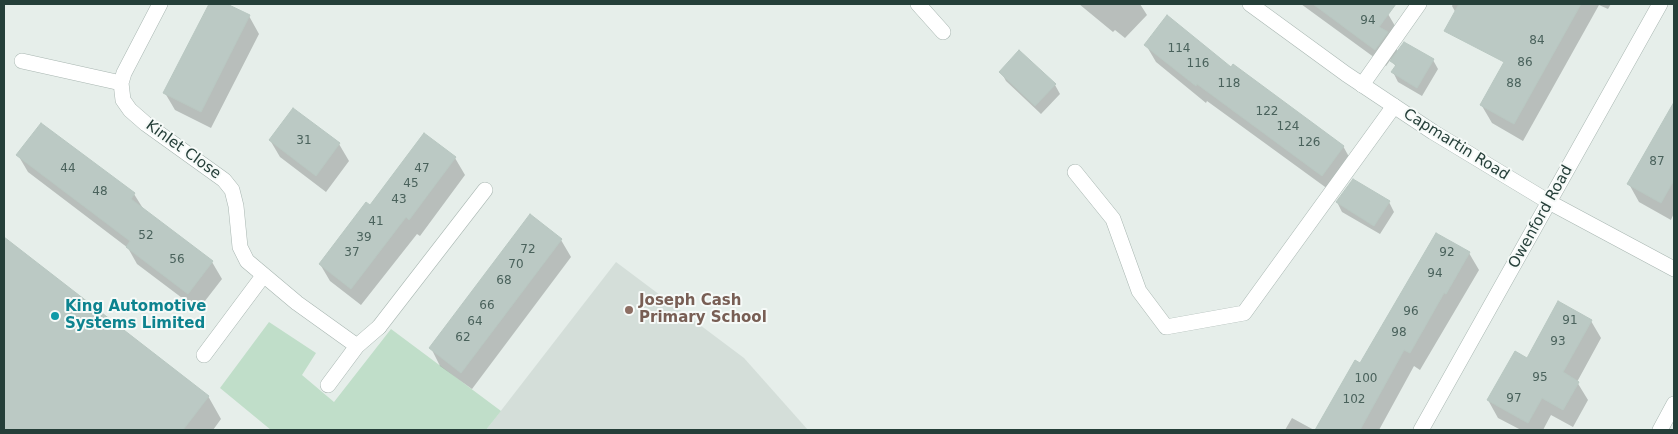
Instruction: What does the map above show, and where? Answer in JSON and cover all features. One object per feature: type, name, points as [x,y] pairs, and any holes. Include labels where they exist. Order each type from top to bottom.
[{"type":"street","points":[[22,61],[121,83],[160,4]]},
{"type":"street","points":[[918,4],[943,32]]},
{"type":"street","name":"Capmartin Road","points":[[1250,4],[1394,106],[1550,202],[1674,269]]},
{"type":"street","points":[[1362,85],[1419,4]]},
{"type":"street","name":"Owenford Road","points":[[1421,430],[1660,4]]},
{"type":"street","name":"Kinlet Close","points":[[121,83],[123,100],[130,110],[224,180],[232,190],[236,206],[240,247],[247,261],[263,276],[357,346]]},
{"type":"street","points":[[1075,172],[1113,220],[1139,291],[1166,328],[1244,313],[1394,106]]},
{"type":"street","points":[[328,385],[357,346],[379,327],[485,190]]},
{"type":"street","points":[[204,355],[263,276]]},
{"type":"street","points":[[1660,430],[1674,404]]},
{"type":"shaded area","name":"Joseph Cash Primary School","points":[[616,262],[744,358],[808,430],[486,430]]},
{"type":"green space","points":[[269,322],[316,353],[302,375],[334,402],[391,329],[501,411],[486,430],[271,430],[220,388]]},
{"type":"building","points":[[209,4],[227,4],[250,15],[201,112],[163,93]]},
{"type":"building","points":[[1313,4],[1396,4],[1379,27],[1388,32],[1375,50]]},
{"type":"building","points":[[1459,4],[1581,4],[1514,124],[1480,105],[1504,62],[1444,31]]},
{"type":"building","points":[[1167,15],[1231,67],[1233,64],[1344,146],[1322,176],[1197,84],[1196,86],[1144,45]]},
{"type":"building","points":[[1404,42],[1434,59],[1417,88],[1391,72],[1396,65],[1390,61]]},
{"type":"building","points":[[1019,50],[1056,84],[1035,106],[999,72]]},
{"type":"building","points":[[1674,102],[1674,180],[1661,203],[1627,184]]},
{"type":"building","points":[[293,108],[340,143],[316,176],[269,140]]},
{"type":"building","points":[[41,123],[135,193],[131,199],[213,261],[188,294],[126,247],[130,241],[16,155]]},
{"type":"building","points":[[424,133],[456,157],[409,220],[406,217],[351,289],[319,264],[366,202],[370,205]]},
{"type":"building","points":[[1353,179],[1390,201],[1374,226],[1336,202]]},
{"type":"building","points":[[530,214],[562,239],[461,373],[429,348]]},
{"type":"building","points":[[1436,233],[1470,252],[1410,353],[1404,350],[1360,430],[1315,430],[1355,360],[1360,363]]},
{"type":"building","name":"King Automotive Systems Limited","points":[[4,237],[209,396],[183,430],[4,430]]},
{"type":"building","points":[[1558,301],[1592,320],[1563,372],[1579,382],[1563,410],[1542,398],[1528,423],[1487,400],[1515,351],[1527,358]]},
{"type":"place","name":"Joseph Cash Primary School","points":[[629,310]]},
{"type":"place","name":"King Automotive Systems Limited","points":[[55,316]]}]
